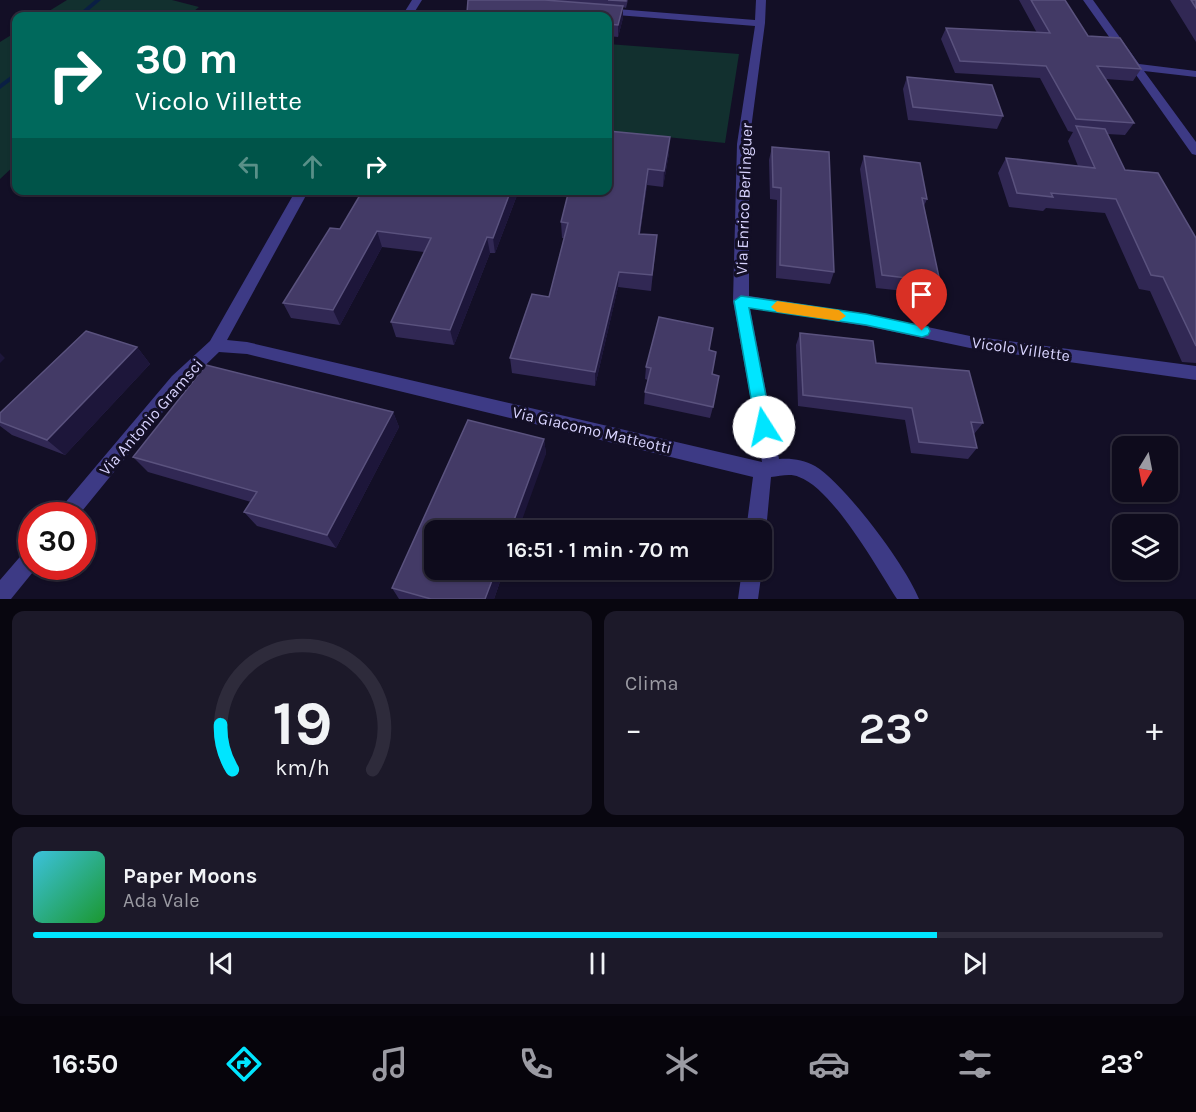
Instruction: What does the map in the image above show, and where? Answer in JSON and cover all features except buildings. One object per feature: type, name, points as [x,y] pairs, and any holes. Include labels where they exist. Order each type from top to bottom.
[{"type":"street","name":"Via Enrico Berlinguer","points":[[758,520],[768,470],[741,301],[743,144],[760,23],[761,0]]},
{"type":"street","points":[[1088,0],[1196,151]]},
{"type":"street","points":[[595,10],[760,23]]},
{"type":"street","points":[[1137,67],[1196,74]]},
{"type":"street","name":"Via Antonio Gramsci","points":[[78,502],[178,381],[216,345],[300,195]]},
{"type":"street","name":"Vicolo Villette","points":[[741,301],[866,320],[970,342],[1196,373]]},
{"type":"street","name":"Via Giacomo Matteotti","points":[[216,345],[247,348],[768,470],[796,468],[807,471],[818,478],[858,524],[909,599]]},
{"type":"street","points":[[0,596],[18,575]]},
{"type":"street","points":[[748,599],[751,580]]},
{"type":"green space","points":[[67,0],[172,0],[199,7],[193,12],[48,12]]},
{"type":"green space","points":[[12,34],[12,168],[0,179],[0,42]]},
{"type":"green space","points":[[612,44],[739,54],[725,143],[612,131]]},
{"type":"waterway","points":[[84,12],[98,0]]},
{"type":"waterway","points":[[0,87],[12,77]]},
{"type":"slow traffic","points":[[777,307],[839,316]]},
{"type":"route","points":[[764,427],[741,301],[922,331]]}]
